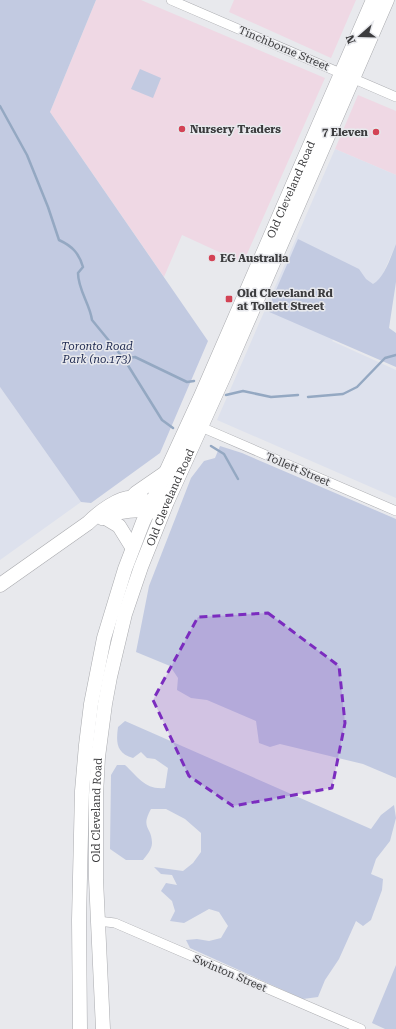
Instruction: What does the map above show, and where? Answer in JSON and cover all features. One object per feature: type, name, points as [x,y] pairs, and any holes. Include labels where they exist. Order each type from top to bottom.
[{"type":"main road","name":"Old Cleveland Road","points":[[103,1029],[96,873],[96,795],[98,757],[111,670],[129,602],[163,511],[224,376],[347,75],[373,0]]},
{"type":"main road","name":"Old Cleveland Road","points":[[80,1029],[80,840],[86,745],[91,704],[104,638],[132,547],[149,507],[347,75],[387,0]]},
{"type":"main road","points":[[131,498],[138,491],[165,473]]},
{"type":"main road","points":[[0,585],[88,523],[98,512],[120,501],[131,498],[138,499],[149,507],[163,511]]},
{"type":"main road","points":[[88,523],[120,512],[149,507]]},
{"type":"main road","points":[[104,517],[119,526],[132,547]]},
{"type":"street","name":"Tinchborne Street","points":[[171,0],[396,97]]},
{"type":"street","name":"Tollett Street","points":[[201,427],[396,511]]},
{"type":"street","name":"Swinton Street","points":[[98,921],[115,924],[361,1029]]},
{"type":"highlighted area","points":[[268,613],[339,666],[345,723],[332,788],[233,806],[189,776],[153,700],[198,617]]},
{"type":"shaded area","name":"Nursery Traders","points":[[96,0],[141,0],[325,78],[243,263],[182,235],[164,277],[50,112]]},
{"type":"shaded area","points":[[234,0],[356,0],[331,58],[229,12]]},
{"type":"shaded area","points":[[358,95],[396,111],[396,175],[335,149]]},
{"type":"shaded area","points":[[335,149],[396,175],[396,244],[379,283],[332,341],[396,370],[396,498],[217,420]]},
{"type":"shaded area","points":[[0,387],[81,502],[0,560]]},
{"type":"green space","name":"Toronto Road Park (no.173)","points":[[0,0],[96,0],[50,112],[208,341],[160,453],[91,503],[81,502],[0,387]]},
{"type":"green space","points":[[140,69],[161,78],[153,98],[131,89]]},
{"type":"green space","points":[[298,239],[359,269],[366,279],[373,284],[384,271],[396,244],[396,282],[389,328],[396,333],[396,367],[267,311]]},
{"type":"green space","points":[[220,446],[242,453],[396,519],[396,778],[363,764],[280,744],[270,747],[259,743],[256,721],[207,700],[191,698],[177,690],[178,678],[170,666],[136,652],[149,586],[191,478],[204,461],[215,458]]},
{"type":"green space","points":[[125,721],[371,829],[381,815],[394,805],[396,818],[390,841],[376,859],[371,874],[383,879],[382,890],[371,920],[363,926],[356,921],[339,959],[325,980],[318,997],[303,999],[190,948],[186,940],[197,939],[209,941],[221,938],[228,926],[219,912],[209,909],[184,923],[170,921],[175,911],[172,901],[161,891],[166,883],[177,885],[172,875],[161,874],[154,867],[183,871],[193,863],[201,852],[201,833],[185,819],[166,809],[151,809],[146,824],[152,837],[152,845],[143,860],[126,860],[110,849],[111,775],[117,765],[125,765],[142,782],[158,788],[165,788],[168,768],[155,759],[147,758],[141,752],[133,758],[127,756],[120,750],[117,742],[118,727]]},
{"type":"green space","points":[[396,965],[396,1029],[385,1029],[372,1023]]},
{"type":"waterway","points":[[0,106],[27,155],[48,207],[59,240],[74,250],[81,262],[83,267],[78,273],[80,285],[92,320],[124,359],[162,420],[173,428]]},
{"type":"waterway","points":[[308,397],[343,394],[357,387],[385,358],[396,355]]},
{"type":"waterway","points":[[124,359],[135,357],[187,382],[194,381]]},
{"type":"waterway","points":[[226,395],[243,391],[271,397],[298,395]]},
{"type":"waterway","points":[[211,446],[224,454],[238,479]]},
{"type":"place","name":"Nursery Traders","points":[[182,129]]},
{"type":"place","name":"7 Eleven","points":[[376,132]]},
{"type":"place","name":"EG Australia","points":[[212,258]]},
{"type":"place","name":"Old Cleveland Rd at Tollett Street","points":[[229,299]]}]
